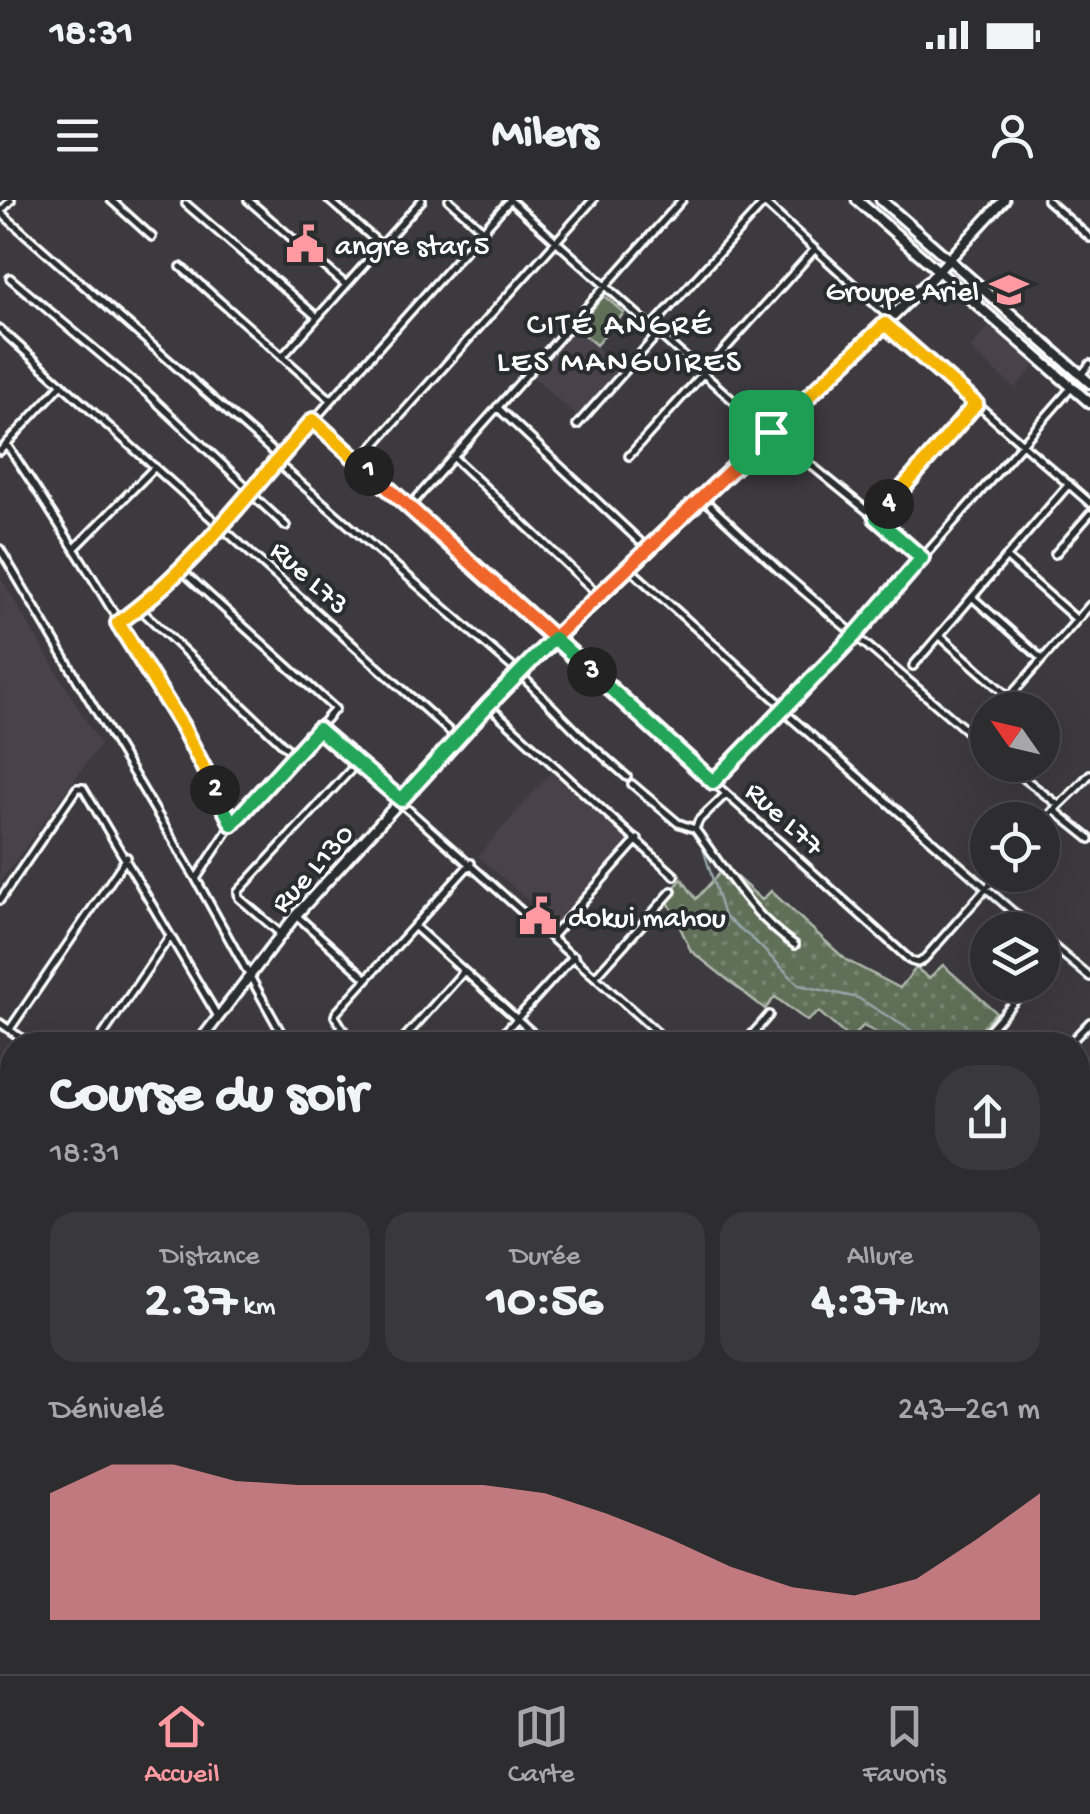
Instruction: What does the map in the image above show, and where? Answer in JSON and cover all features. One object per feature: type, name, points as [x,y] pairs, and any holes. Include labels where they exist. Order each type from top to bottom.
[{"type":"street","points":[[11,200],[0,212],[518,673],[627,777]]},
{"type":"street","points":[[111,200],[152,236]]},
{"type":"street","points":[[248,200],[346,285]]},
{"type":"street","points":[[329,200],[381,245]]},
{"type":"street","points":[[449,200],[483,230]]},
{"type":"street","points":[[498,200],[504,207]]},
{"type":"street","points":[[118,623],[139,608],[221,524],[510,200],[702,374],[922,558]]},
{"type":"street","points":[[359,462],[594,200]]},
{"type":"street","points":[[408,507],[682,200]]},
{"type":"street","points":[[857,200],[1090,403]]},
{"type":"street","points":[[880,200],[1090,384]]},
{"type":"street","name":"Rue L130","points":[[205,1032],[296,915],[518,673],[888,321],[1004,200]]},
{"type":"street","points":[[1046,200],[1090,238]]},
{"type":"street","points":[[282,357],[419,201]]},
{"type":"street","points":[[650,328],[763,201],[976,404],[1090,503]]},
{"type":"street","points":[[186,204],[317,317]]},
{"type":"street","points":[[629,456],[815,249]]},
{"type":"street","points":[[181,267],[330,399]]},
{"type":"street","points":[[10,278],[148,395],[286,526]]},
{"type":"street","name":"Rue L73","points":[[0,329],[457,738]]},
{"type":"street","points":[[577,425],[658,334]]},
{"type":"street","points":[[1080,375],[1090,364]]},
{"type":"street","points":[[0,452],[63,383]]},
{"type":"street","points":[[713,782],[856,634],[1072,387]]},
{"type":"street","points":[[876,518],[976,404]]},
{"type":"street","points":[[498,408],[648,548]]},
{"type":"street","name":"Rue L77","points":[[313,420],[911,960],[918,963],[983,892]]},
{"type":"street","points":[[8,445],[76,547],[182,726],[232,824]]},
{"type":"street","points":[[453,457],[600,596]]},
{"type":"street","points":[[76,547],[155,468]]},
{"type":"street","points":[[913,666],[1069,484]]},
{"type":"street","points":[[702,498],[970,734]]},
{"type":"street","points":[[1055,554],[1090,514]]},
{"type":"street","points":[[0,548],[196,878],[281,1032]]},
{"type":"street","points":[[1007,558],[1077,620]]},
{"type":"street","points":[[180,568],[333,706],[334,712],[232,824],[196,878]]},
{"type":"street","points":[[628,568],[970,875]]},
{"type":"street","points":[[974,598],[1042,659]]},
{"type":"street","points":[[1008,692],[1090,605]]},
{"type":"street","points":[[139,608],[294,755]]},
{"type":"street","points":[[940,636],[1004,692]]},
{"type":"street","points":[[488,705],[674,876]]},
{"type":"street","points":[[318,729],[657,1032]]},
{"type":"street","points":[[281,934],[239,898],[238,892],[357,763]]},
{"type":"street","points":[[1060,805],[1090,774]]},
{"type":"street","points":[[1027,782],[1050,802]]},
{"type":"street","points":[[632,784],[678,823],[696,829],[756,913],[769,928],[795,945]]},
{"type":"street","points":[[0,900],[80,787],[126,857],[217,1015]]},
{"type":"street","points":[[696,829],[698,820],[726,794]]},
{"type":"street","points":[[1060,811],[1090,839]]},
{"type":"street","points":[[552,936],[638,839]]},
{"type":"street","points":[[10,1029],[126,857]]},
{"type":"street","points":[[345,1032],[335,1014],[471,863]]},
{"type":"street","points":[[596,976],[672,891]]},
{"type":"street","points":[[990,892],[1013,912]]},
{"type":"street","points":[[296,915],[366,978]]},
{"type":"street","points":[[414,925],[532,1032]]},
{"type":"street","points":[[105,1032],[170,936]]},
{"type":"street","points":[[1060,953],[1090,978]]},
{"type":"street","points":[[505,1032],[574,956]]},
{"type":"street","points":[[410,1032],[464,971]]},
{"type":"street","points":[[987,1032],[1013,1002]]},
{"type":"street","points":[[754,1032],[769,1015]]},
{"type":"street","points":[[0,1022],[14,1032]]},
{"type":"shaded area","points":[[990,325],[1036,365],[1015,388],[970,349]]},
{"type":"shaded area","points":[[576,328],[620,367],[577,416],[533,377]]},
{"type":"shaded area","points":[[0,577],[100,744],[0,882]]},
{"type":"shaded area","points":[[555,768],[632,837],[555,924],[478,856]]},
{"type":"green space","points":[[604,296],[624,313],[596,345],[576,328]]},
{"type":"green space","points":[[725,867],[762,900],[771,891],[846,960],[900,988],[916,968],[929,978],[943,965],[970,989],[970,1002],[985,1002],[996,1012],[979,1032],[875,1032],[863,1026],[857,1032],[842,1032],[819,1012],[807,1021],[775,997],[765,1009],[691,951],[666,897],[682,879],[696,899]]},
{"type":"waterway","points":[[703,848],[724,916],[799,985],[858,998],[914,1032]]},
{"type":"place","name":"angre star 5","points":[[305,244]]},
{"type":"place","name":"Groupe Ariel","points":[[1009,290]]},
{"type":"place","name":"dokui mahou","points":[[538,916]]},
{"type":"district","name":"CITÉ ANGRÉ LES MANGUIRES","points":[[620,340]]},
{"type":"route","points":[[771,432],[554,638],[313,420],[180,568],[118,623],[182,726],[232,824],[318,729],[401,800],[554,638],[713,782],[856,634],[922,558],[876,518],[976,404],[885,324],[771,432]]}]
